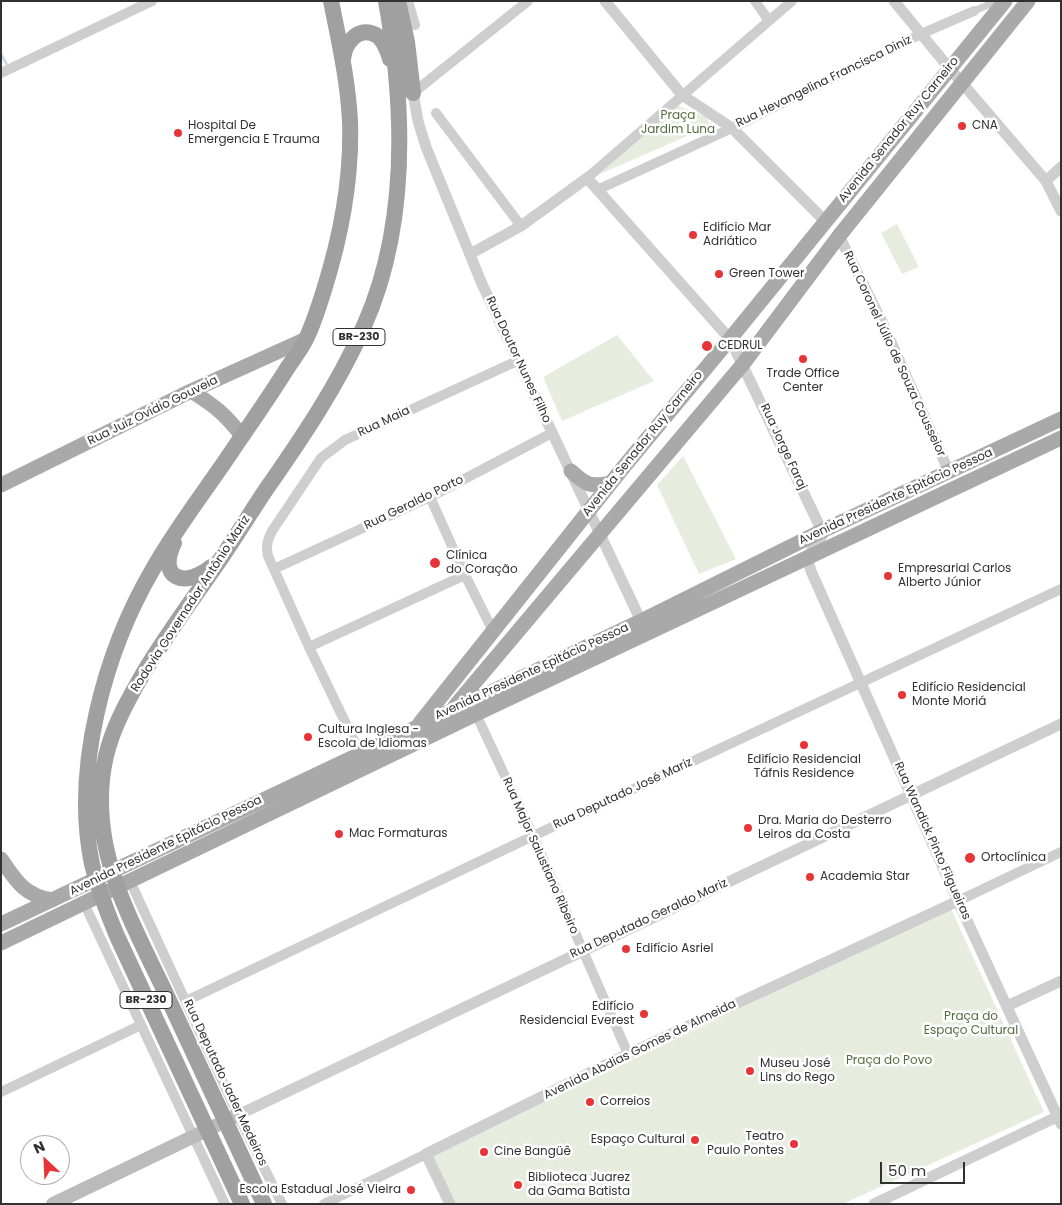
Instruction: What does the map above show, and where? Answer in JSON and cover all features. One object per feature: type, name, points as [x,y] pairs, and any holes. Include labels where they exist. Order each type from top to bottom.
[{"type":"highway","name":"BR-230","points":[[242,1204],[117,936],[96,880],[87,827],[86,785],[91,737],[104,686],[121,634],[135,601],[154,567],[306,339],[336,253],[348,186],[350,121],[344,67],[331,1]]},
{"type":"highway","name":"Rodovia Governador Antônio Mariz","points":[[264,1204],[130,917],[105,846],[100,789],[106,755],[114,729],[130,695],[158,650],[315,419],[345,367],[365,325],[379,288],[391,242],[405,90],[386,1]]},
{"type":"highway","points":[[398,1],[407,42],[405,90]]},
{"type":"highway","points":[[344,67],[344,54],[352,38],[363,32],[376,35],[382,41],[405,90]]},
{"type":"highway","points":[[188,517],[170,551],[169,565],[173,573],[182,579],[195,578],[210,568],[224,554]]},
{"type":"main road","name":"Avenida Senador Ruy Carneiro","points":[[417,726],[610,483],[730,339],[1005,1]]},
{"type":"main road","name":"Avenida Senador Ruy Carneiro","points":[[440,731],[452,710],[743,364],[839,236],[1028,1]]},
{"type":"main road","name":"Rua Juiz Ovídio Gouveia","points":[[1,485],[191,391],[306,339]]},
{"type":"main road","points":[[191,391],[216,407],[228,418],[242,436]]},
{"type":"main road","name":"Avenida Presidente Epitácio Pessoa","points":[[1,924],[641,621],[822,531],[1061,418]]},
{"type":"main road","name":"Avenida Presidente Epitácio Pessoa","points":[[1,943],[440,731],[1061,438]]},
{"type":"main road","points":[[571,471],[582,481],[590,485],[610,483]]},
{"type":"main road","points":[[791,547],[802,559]]},
{"type":"main road","points":[[1,859],[26,890],[39,898],[52,900]]},
{"type":"main road","points":[[52,1204],[238,1115]]},
{"type":"street","points":[[1,73],[152,1]]},
{"type":"street","points":[[408,1],[416,25]]},
{"type":"street","points":[[405,90],[528,1]]},
{"type":"street","points":[[605,1],[682,95],[732,128],[825,221]]},
{"type":"street","points":[[755,1],[770,21]]},
{"type":"street","points":[[470,254],[521,226],[587,178],[792,1]]},
{"type":"street","points":[[894,1],[962,84],[1046,181],[1061,211]]},
{"type":"street","name":"Rua Hevangelina Francisca Diniz","points":[[597,190],[732,128],[921,34],[997,1]]},
{"type":"street","name":"Rua Doutor Nunes Filho","points":[[405,90],[426,147],[482,284],[552,434],[590,509],[641,621]]},
{"type":"street","points":[[436,113],[521,226]]},
{"type":"street","points":[[1046,181],[1061,167]]},
{"type":"street","name":"Rua Jorge Faraj","points":[[587,178],[730,339],[822,531]]},
{"type":"street","name":"Rua Coronel Júlio de Souza Cousseior","points":[[839,236],[883,324],[949,472]]},
{"type":"street","name":"Rua Maia","points":[[360,753],[274,569],[266,548],[267,541],[321,458],[344,440],[517,361]]},
{"type":"street","name":"Rua Geraldo Porto","points":[[274,569],[430,497],[552,434]]},
{"type":"street","points":[[430,497],[464,575],[493,631]]},
{"type":"street","points":[[802,559],[822,536],[822,531]]},
{"type":"street","name":"Rua Wandick Pinto Filgueiras","points":[[802,559],[811,572],[958,901],[1060,1119]]},
{"type":"street","points":[[309,647],[464,575]]},
{"type":"street","name":"Rua Deputado José Mariz","points":[[186,1002],[533,836],[1061,589]]},
{"type":"street","name":"Rua Major Salustiano Ribeiro","points":[[476,714],[533,836],[628,1054]]},
{"type":"street","name":"Rua Deputado Geraldo Mariz","points":[[238,1115],[1061,724]]},
{"type":"street","points":[[958,901],[1061,852]]},
{"type":"street","name":"Rua Deputado Jader Medeiros","points":[[128,882],[282,1204]]},
{"type":"street","name":"Avenida Abdias Gomes de Almeida","points":[[324,1204],[628,1054],[958,901]]},
{"type":"street","points":[[84,904],[225,1204]]},
{"type":"street","points":[[1007,1006],[1061,981]]},
{"type":"street","points":[[1,1092],[141,1024]]},
{"type":"street","points":[[874,1204],[1060,1119]]},
{"type":"street","points":[[426,1154],[450,1204]]},
{"type":"green space","name":"Praça Jardim Luna","points":[[676,105],[707,117],[710,126],[600,174]]},
{"type":"green space","points":[[897,224],[919,267],[902,274],[881,233]]},
{"type":"green space","points":[[617,335],[654,381],[562,421],[543,377]]},
{"type":"green space","points":[[683,456],[736,559],[699,574],[657,485]]},
{"type":"green space","name":"Praça do Povo","points":[[951,909],[1044,1112],[843,1204],[455,1204],[432,1154]]},
{"type":"waterway","points":[[1,54],[7,65]]},
{"type":"place","name":"CNA","points":[[962,126]]},
{"type":"place","name":"Hospital De Emergencia E Trauma","points":[[178,133]]},
{"type":"place","name":"Edifício Mar Adriático","points":[[693,235]]},
{"type":"place","name":"Green Tower","points":[[719,274]]},
{"type":"place","name":"CEDRUL","points":[[707,346]]},
{"type":"place","name":"Trade Office Center","points":[[803,359]]},
{"type":"place","name":"Clínica do Coração","points":[[435,563]]},
{"type":"place","name":"Empresarial Carlos Alberto Júnior","points":[[888,576]]},
{"type":"place","name":"Edifício Residencial Monte Moriá","points":[[902,695]]},
{"type":"place","name":"Cultura Inglesa - Escola de Idiomas","points":[[308,737]]},
{"type":"place","name":"Edifício Residencial Táfnis Residence","points":[[804,745]]},
{"type":"place","name":"Dra. Maria do Desterro Leiros da Costa","points":[[748,828]]},
{"type":"place","name":"Mac Formaturas","points":[[339,834]]},
{"type":"place","name":"Ortoclínica","points":[[970,858]]},
{"type":"place","name":"Academia Star","points":[[810,877]]},
{"type":"place","name":"Edifício Asriel","points":[[626,949]]},
{"type":"place","name":"Edifício Residencial Everest","points":[[644,1014]]},
{"type":"place","name":"Museu José Lins do Rego","points":[[750,1071]]},
{"type":"place","name":"Correios","points":[[590,1102]]},
{"type":"place","name":"Espaço Cultural","points":[[695,1140]]},
{"type":"place","name":"Teatro Paulo Pontes","points":[[794,1144]]},
{"type":"place","name":"Cine Bangüê","points":[[484,1152]]},
{"type":"place","name":"Biblioteca Juarez da Gama Batista","points":[[518,1185]]},
{"type":"place","name":"Escola Estadual José Vieira","points":[[411,1190]]},
{"type":"park label","name":"Praça do Espaço Cultural","points":[[971,1024]]}]
